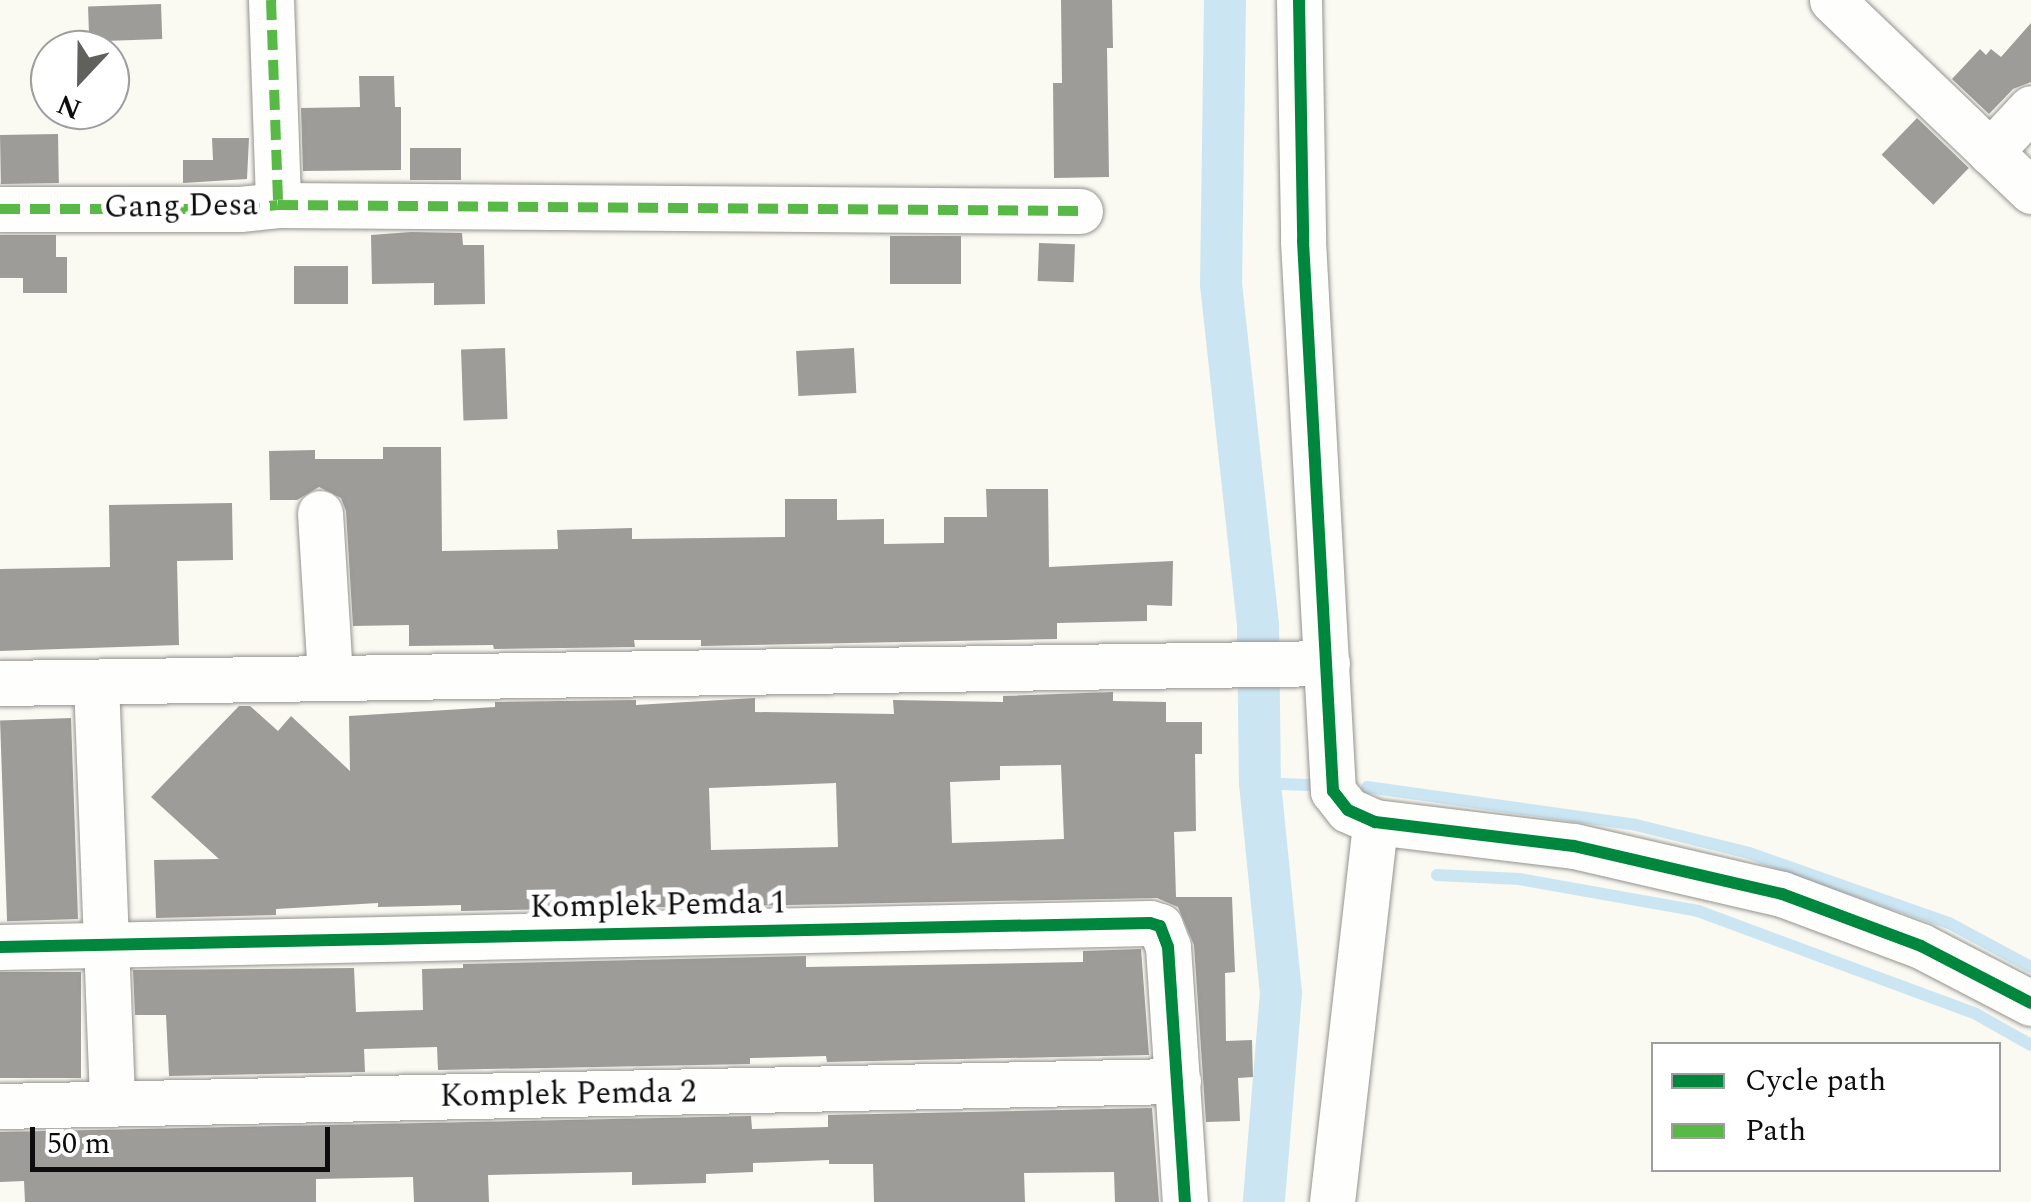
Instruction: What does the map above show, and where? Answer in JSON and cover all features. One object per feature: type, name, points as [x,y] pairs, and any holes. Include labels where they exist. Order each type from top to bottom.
[{"type":"street","name":"Gang Desa","points":[[0,209],[240,209],[278,205],[272,0]]},
{"type":"street","points":[[1299,0],[1303,242],[1333,791],[1348,810],[1375,822],[1574,846],[1782,894],[1921,946],[2031,1003]]},
{"type":"street","points":[[1832,0],[2031,191]]},
{"type":"street","points":[[1990,152],[2031,108]]},
{"type":"street","points":[[278,205],[1080,211]]},
{"type":"street","points":[[320,513],[330,678]]},
{"type":"street","points":[[0,683],[1327,662]]},
{"type":"street","points":[[96,682],[112,1104]]},
{"type":"street","points":[[1332,1202],[1375,822]]},
{"type":"street","name":"Komplek Pemda 1","points":[[0,948],[1150,923],[1160,926],[1168,947],[1157,1083]]},
{"type":"street","points":[[1157,1083],[1186,1202]]},
{"type":"street","name":"Komplek Pemda 2","points":[[0,1106],[1157,1083]]},
{"type":"building","points":[[1061,0],[1112,0],[1113,48],[1107,48],[1109,177],[1054,178],[1053,83],[1062,83]]},
{"type":"building","points":[[161,4],[162,39],[130,40],[130,30],[89,30],[88,7]]},
{"type":"building","points":[[2031,23],[2031,82],[2013,89],[1989,114],[1952,79],[1980,49],[1986,55],[1991,49],[2001,57]]},
{"type":"building","points":[[359,76],[394,76],[395,107],[401,107],[401,170],[303,171],[301,108],[360,107]]},
{"type":"building","points":[[1917,118],[1969,168],[1933,205],[1882,155]]},
{"type":"building","points":[[58,134],[59,183],[1,184],[0,135]]},
{"type":"building","points":[[212,138],[249,138],[247,179],[183,183],[183,160],[213,160]]},
{"type":"building","points":[[410,148],[461,148],[461,180],[410,180]]},
{"type":"building","points":[[462,233],[463,245],[484,245],[485,304],[434,305],[434,283],[372,284],[371,235]]},
{"type":"building","points":[[0,235],[56,235],[56,257],[67,257],[67,293],[23,293],[23,278],[0,278]]},
{"type":"building","points":[[890,236],[961,236],[961,284],[890,284]]},
{"type":"building","points":[[1039,243],[1075,244],[1074,282],[1038,281]]},
{"type":"building","points":[[294,266],[348,266],[348,304],[294,304]]},
{"type":"building","points":[[505,348],[507,419],[464,420],[461,350]]},
{"type":"building","points":[[854,348],[856,393],[798,396],[796,351]]},
{"type":"building","points":[[383,447],[441,447],[442,551],[558,549],[557,530],[632,528],[632,539],[785,537],[785,499],[837,499],[837,520],[884,519],[884,544],[944,543],[944,517],[987,517],[986,489],[1048,489],[1049,567],[1173,561],[1172,606],[1147,605],[1147,621],[1057,623],[1057,639],[701,646],[701,640],[634,640],[635,647],[494,649],[493,645],[409,646],[409,625],[353,626],[346,511],[341,498],[319,487],[297,500],[270,500],[269,451],[315,450],[315,459],[383,459]]},
{"type":"building","points":[[232,503],[233,560],[177,561],[179,645],[0,651],[0,569],[110,567],[109,505]]},
{"type":"building","points":[[1113,692],[1113,701],[1166,702],[1166,722],[1202,722],[1202,754],[1195,754],[1196,831],[1174,832],[1176,897],[1232,897],[1235,972],[1225,973],[1226,1041],[1252,1040],[1253,1077],[1238,1078],[1240,1121],[1206,1122],[1194,945],[1178,907],[1157,898],[461,911],[461,905],[378,907],[378,903],[276,909],[276,915],[156,918],[154,860],[219,859],[151,797],[239,706],[250,706],[278,731],[291,716],[350,771],[349,716],[495,707],[495,702],[636,700],[636,705],[755,698],[755,712],[894,714],[893,700],[1003,702],[1003,696]],"holes":[[[1061,765],[1064,839],[952,843],[950,782],[1000,780],[1000,766]],[[836,783],[838,847],[711,850],[709,788]]]},
{"type":"building","points":[[71,718],[78,919],[7,921],[0,720]]},
{"type":"building","points":[[1141,949],[1149,1055],[827,1062],[826,1056],[750,1058],[750,1064],[438,1070],[437,1047],[364,1049],[365,1072],[169,1076],[166,1015],[135,1015],[133,970],[354,968],[356,1012],[423,1010],[422,969],[463,968],[463,964],[806,956],[806,967],[1083,962],[1083,951]]},
{"type":"building","points":[[0,972],[81,972],[81,1078],[0,1078]]},
{"type":"building","points":[[1152,1108],[1159,1202],[1115,1202],[1114,1172],[1024,1173],[1025,1202],[874,1202],[873,1164],[829,1164],[829,1160],[753,1163],[753,1172],[706,1174],[706,1183],[632,1185],[632,1172],[488,1175],[489,1202],[414,1202],[413,1177],[316,1179],[316,1202],[25,1202],[24,1181],[0,1182],[0,1132],[751,1116],[752,1129],[828,1127],[828,1115]]},
{"type":"waterway","points":[[1225,0],[1221,284],[1258,626],[1260,783],[1281,993],[1264,1202]]},
{"type":"waterway","points":[[1260,783],[1308,785]]},
{"type":"waterway","points":[[1367,787],[1636,825],[1749,853],[1949,923],[2031,967]]},
{"type":"waterway","points":[[1437,875],[1519,879],[1698,911],[1976,1014],[2031,1045]]},
{"type":"marked path","points":[[271,0],[278,205]]},
{"type":"marked path","points":[[0,209],[240,209],[278,205],[1080,211]]},
{"type":"cycle path","points":[[1299,0],[1303,241],[1333,791],[1348,810],[1375,822],[1574,846],[1782,894],[1921,946],[2031,1003]]},
{"type":"cycle path","points":[[0,947],[1150,923],[1160,926],[1168,947],[1185,1202]]}]
